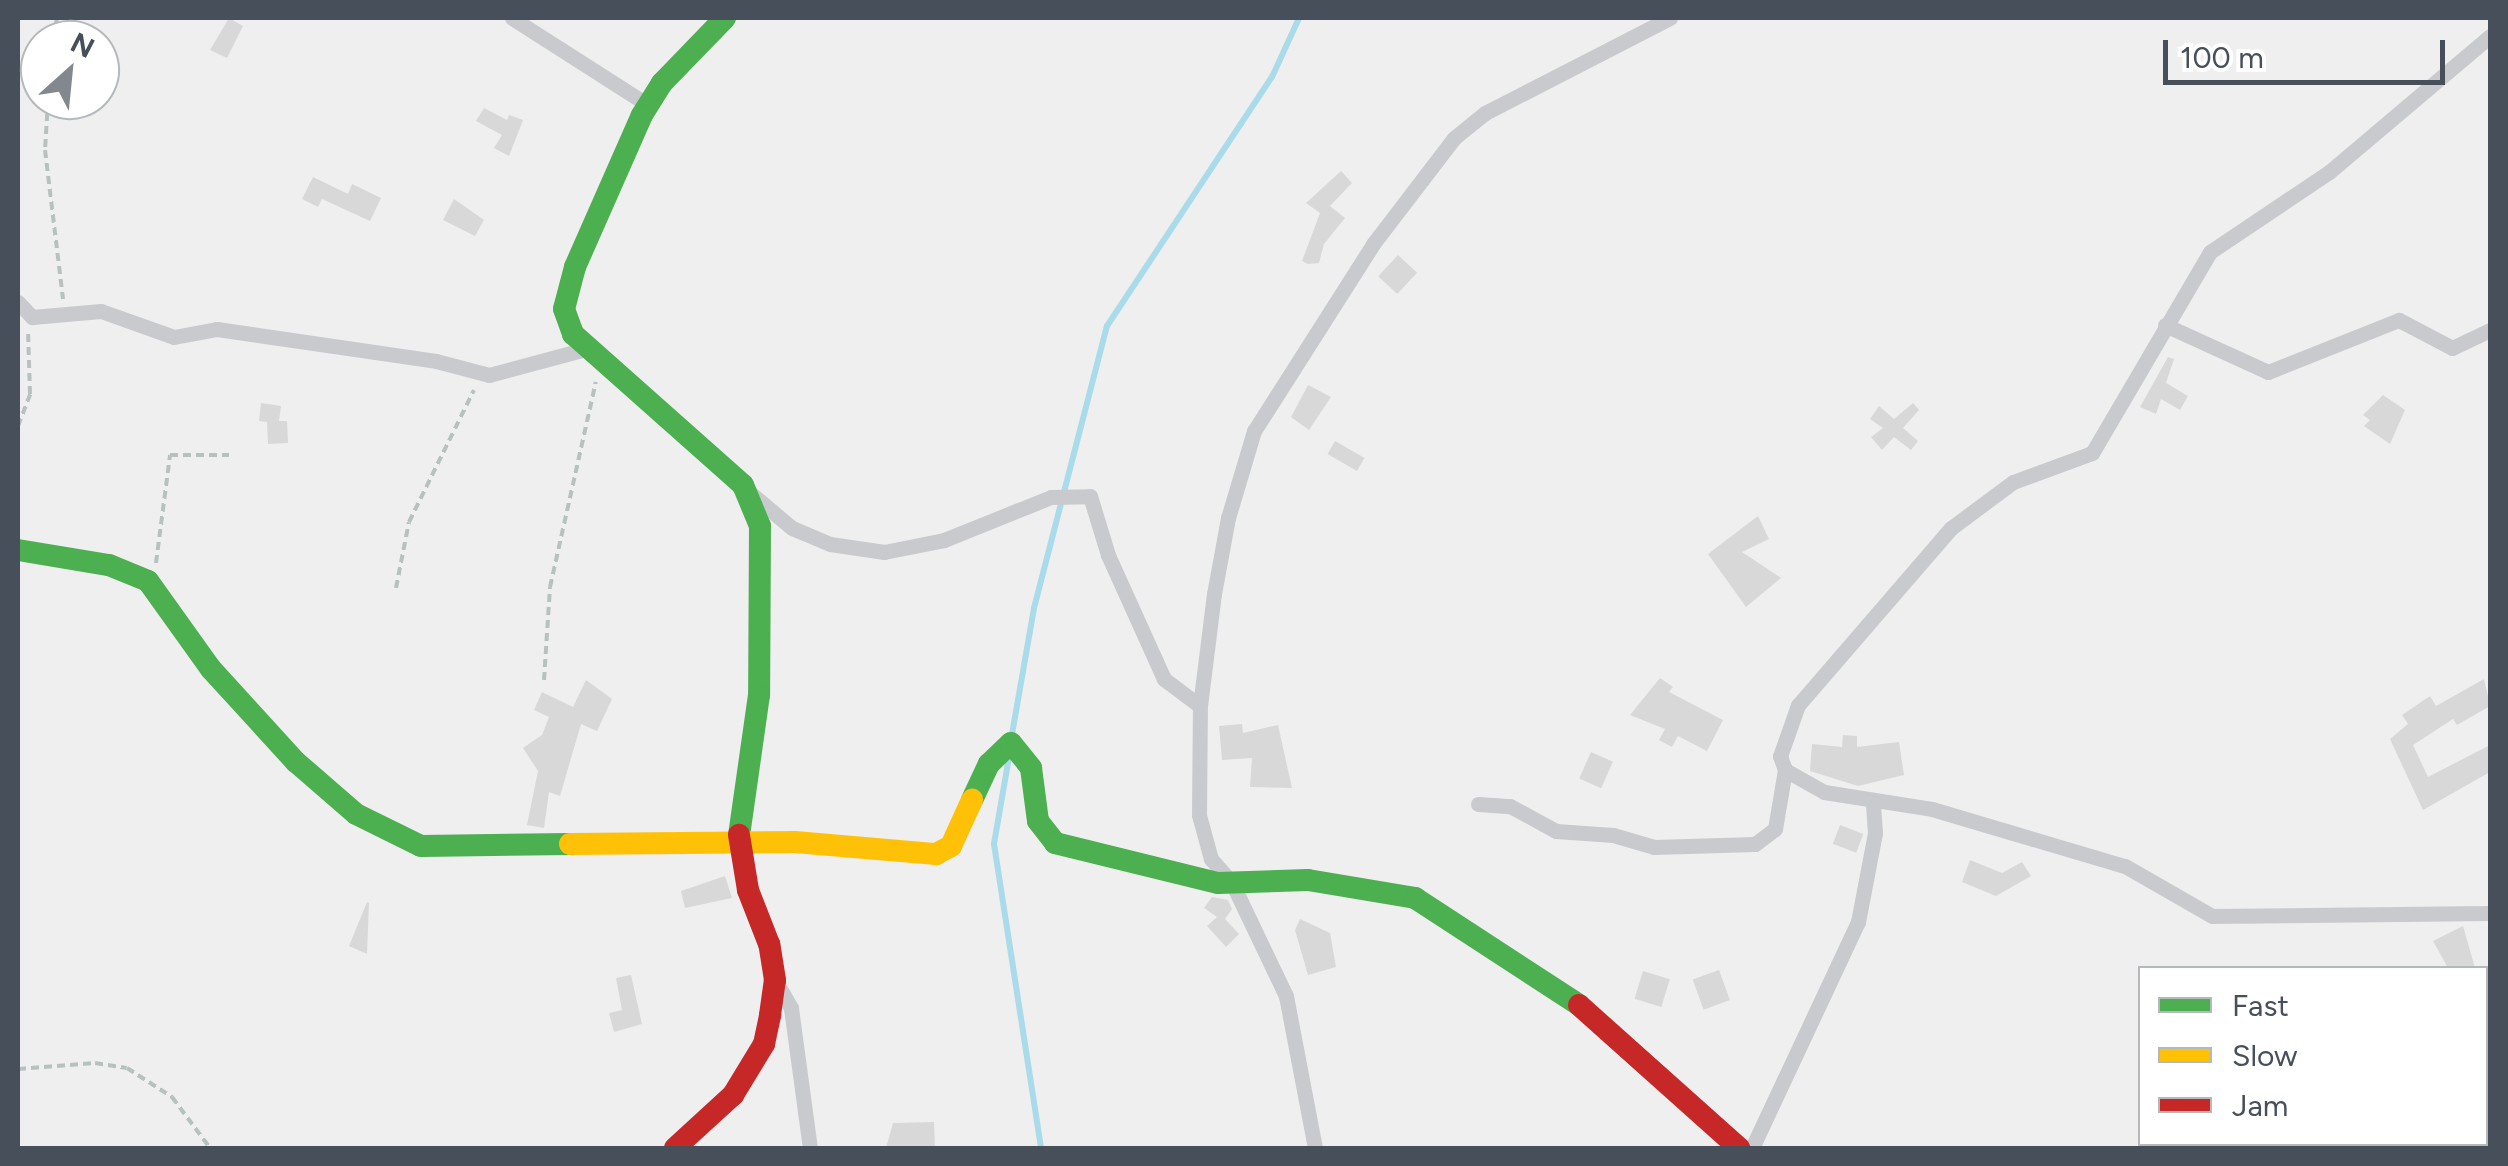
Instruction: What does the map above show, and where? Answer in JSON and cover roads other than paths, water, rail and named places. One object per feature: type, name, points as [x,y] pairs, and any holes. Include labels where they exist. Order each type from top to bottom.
[{"type":"street","points":[[512,18],[648,105]]},
{"type":"street","points":[[724,18],[648,105],[567,293],[566,321],[594,353],[792,528],[846,548],[884,552],[944,540],[1051,497],[1090,496],[1108,555],[1159,670],[1176,694],[1200,706]]},
{"type":"street","points":[[1315,1148],[1286,996],[1232,883],[1202,839],[1200,706],[1228,518],[1254,431],[1373,244],[1474,120],[1670,18]]},
{"type":"street","points":[[1478,804],[1510,806],[1556,830],[1612,835],[1654,847],[1755,844],[1775,830],[1785,770],[1780,756],[1788,721],[1817,680],[1979,504],[2025,475],[2087,458],[2210,252],[2329,172],[2490,36]]},
{"type":"street","points":[[18,302],[28,316],[111,313],[174,337],[217,329],[484,373],[514,372],[594,353]]},
{"type":"street","points":[[2164,325],[2268,372],[2400,320],[2452,348],[2490,330]]},
{"type":"street","points":[[748,491],[760,526],[762,660],[740,841],[774,980],[794,1021],[810,1148]]},
{"type":"street","points":[[18,550],[126,569],[154,587],[211,670],[296,762],[356,814],[398,838],[444,848],[514,842],[620,847],[740,841],[936,854],[951,846],[989,764],[1011,743],[1032,768],[1038,821],[1054,843],[1232,883],[1308,880],[1415,898],[1566,993],[1739,1148]]},
{"type":"street","points":[[1785,770],[1824,792],[1873,803],[1932,809],[2125,866],[2212,916],[2490,912]]},
{"type":"street","points":[[1752,1148],[1858,922],[1874,834],[1873,803]]},
{"type":"street","points":[[674,1148],[749,1072],[764,1044],[774,980]]},
{"type":"waterway","points":[[1011,740],[1034,608],[1107,326],[1272,77],[1299,18]]},
{"type":"waterway","points":[[1009,757],[994,844],[1041,1148]]}]
